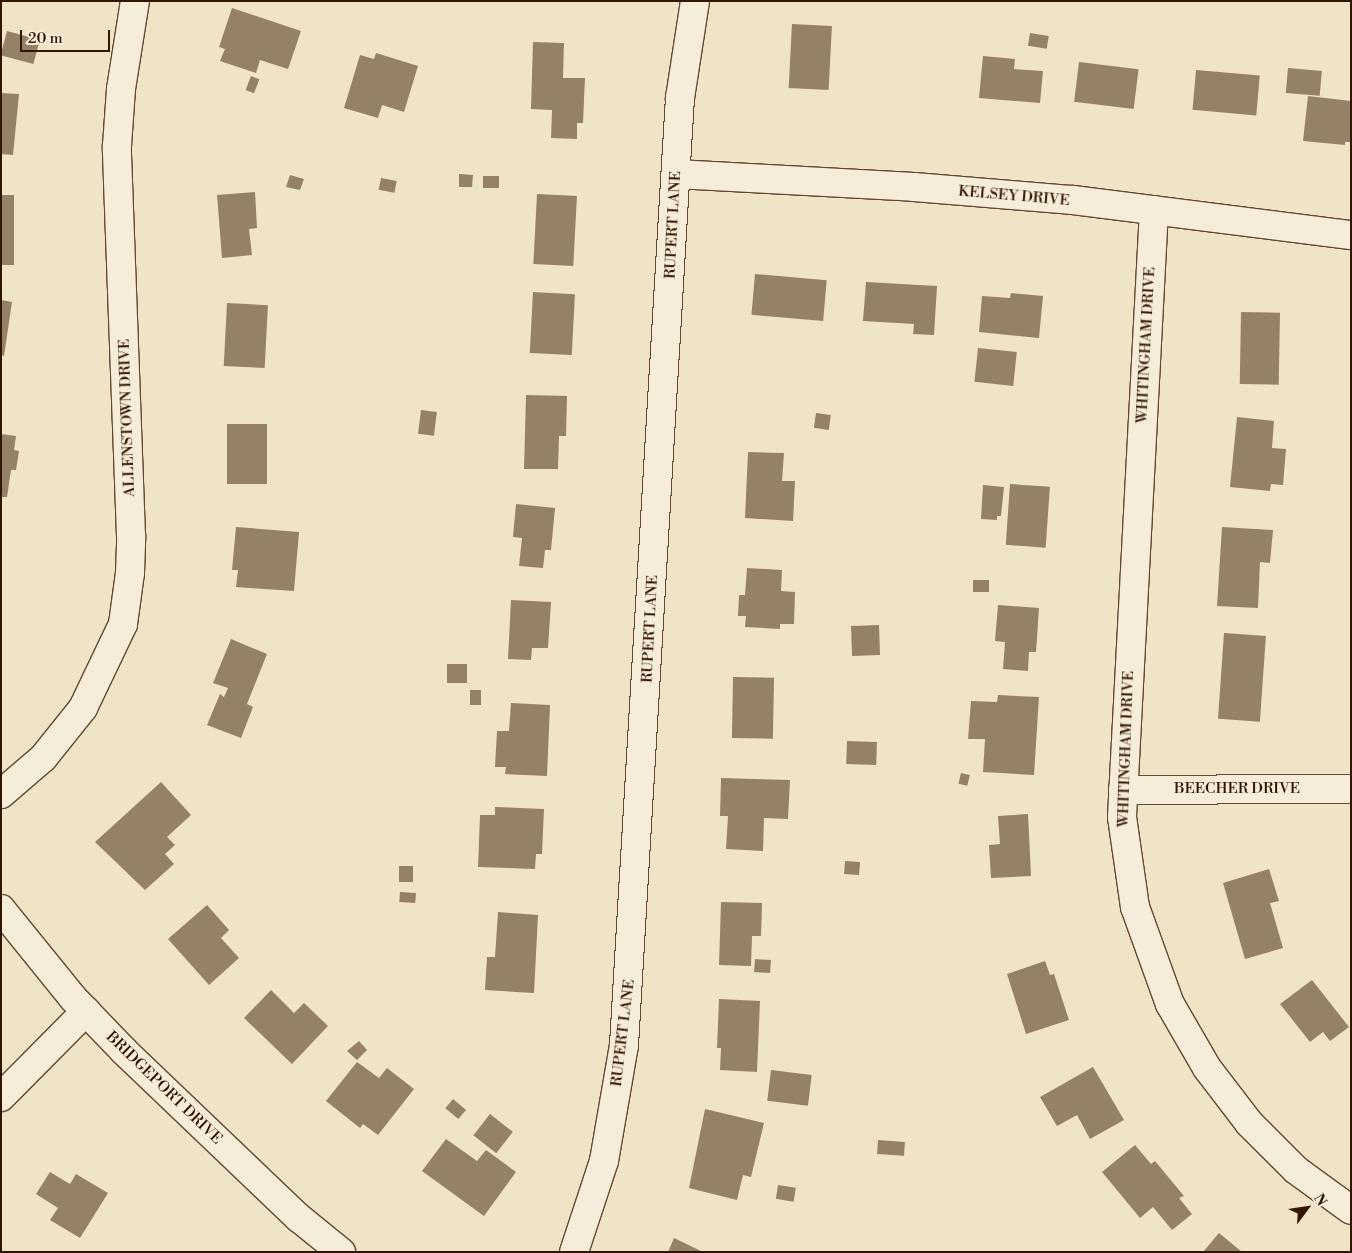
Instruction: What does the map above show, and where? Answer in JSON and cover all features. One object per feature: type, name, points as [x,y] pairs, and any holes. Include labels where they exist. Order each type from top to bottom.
[{"type":"street","name":"ALLENSTOWN DRIVE","points":[[1,794],[43,758],[83,708],[123,624],[130,574],[131,536],[118,146],[121,89],[135,1]]},
{"type":"street","name":"RUPERT LANE","points":[[574,1252],[604,1161],[624,1045],[680,98],[689,2]]},
{"type":"street","name":"KELSEY DRIVE","points":[[676,174],[924,188],[1154,210],[1351,235]]},
{"type":"street","name":"WHITINGHAM DRIVE","points":[[1154,210],[1123,790],[1124,848],[1135,907],[1170,1004],[1207,1068],[1249,1123],[1296,1170],[1351,1210]]},
{"type":"street","name":"BEECHER DRIVE","points":[[1123,790],[1351,789]]},
{"type":"street","name":"BRIDGEPORT DRIVE","points":[[1,909],[86,1011],[299,1218],[341,1252]]},
{"type":"street","points":[[1,1097],[86,1011]]},
{"type":"building","points":[[232,8],[301,31],[288,69],[260,60],[256,73],[220,61],[225,49],[219,47]]},
{"type":"building","points":[[792,24],[832,26],[829,90],[789,88]]},
{"type":"building","points":[[7,31],[40,40],[33,64],[1,55]]},
{"type":"building","points":[[1030,33],[1049,36],[1047,49],[1028,46]]},
{"type":"building","points":[[533,42],[564,43],[563,78],[585,78],[583,123],[577,123],[577,139],[551,138],[552,110],[531,109]]},
{"type":"building","points":[[376,53],[418,66],[404,112],[382,105],[378,118],[344,108],[360,55],[374,59]]},
{"type":"building","points":[[983,56],[1015,59],[1014,69],[1043,71],[1040,103],[979,98]]},
{"type":"building","points":[[1079,62],[1139,69],[1134,109],[1074,102]]},
{"type":"building","points":[[1288,68],[1322,71],[1320,96],[1286,93]]},
{"type":"building","points":[[1196,70],[1260,76],[1256,115],[1193,110]]},
{"type":"building","points":[[251,76],[259,79],[254,93],[246,90]]},
{"type":"building","points":[[1,93],[19,94],[13,155],[1,154]]},
{"type":"building","points":[[1308,96],[1351,101],[1351,142],[1345,142],[1345,145],[1303,141]]},
{"type":"building","points":[[459,174],[473,175],[472,187],[459,187]]},
{"type":"building","points":[[290,175],[304,179],[300,190],[286,187]]},
{"type":"building","points":[[483,176],[499,176],[499,188],[483,188]]},
{"type":"building","points":[[381,178],[397,181],[394,193],[379,190]]},
{"type":"building","points":[[255,192],[257,228],[249,229],[252,255],[222,258],[217,195]]},
{"type":"building","points":[[537,194],[577,196],[573,266],[533,264]]},
{"type":"building","points":[[1,195],[14,195],[14,265],[1,265]]},
{"type":"building","points":[[755,274],[827,280],[823,321],[751,315]]},
{"type":"building","points":[[866,282],[937,286],[934,335],[913,334],[914,324],[863,321]]},
{"type":"building","points":[[533,292],[575,294],[572,355],[530,353]]},
{"type":"building","points":[[1011,293],[1043,296],[1039,338],[979,332],[982,296],[1010,298]]},
{"type":"building","points":[[1,300],[12,302],[4,356],[1,355]]},
{"type":"building","points":[[227,303],[268,305],[265,368],[224,366]]},
{"type":"building","points":[[1241,312],[1280,313],[1279,385],[1240,384]]},
{"type":"building","points":[[978,348],[1017,352],[1013,386],[974,382]]},
{"type":"building","points":[[526,395],[567,396],[566,436],[559,436],[558,469],[524,469]]},
{"type":"building","points":[[421,410],[437,412],[434,436],[418,434]]},
{"type":"building","points":[[816,413],[831,415],[829,430],[814,428]]},
{"type":"building","points":[[1237,417],[1274,421],[1272,448],[1286,449],[1283,485],[1271,484],[1270,491],[1230,487]]},
{"type":"building","points":[[227,424],[267,424],[267,484],[227,484]]},
{"type":"building","points":[[1,434],[16,436],[14,450],[19,451],[16,470],[11,470],[7,497],[1,497]]},
{"type":"building","points":[[748,452],[784,453],[782,481],[795,481],[793,521],[745,518]]},
{"type":"building","points":[[1010,484],[1050,487],[1046,548],[1006,545]]},
{"type":"building","points":[[983,485],[1004,487],[1001,516],[997,516],[997,520],[981,519]]},
{"type":"building","points":[[516,504],[555,508],[551,550],[545,550],[543,568],[519,566],[522,538],[513,537]]},
{"type":"building","points":[[236,527],[299,532],[294,591],[236,587],[238,570],[232,570]]},
{"type":"building","points":[[1222,527],[1273,530],[1270,563],[1260,562],[1258,608],[1217,606]]},
{"type":"building","points":[[747,568],[782,570],[781,591],[795,592],[794,624],[780,624],[780,629],[745,627],[746,616],[738,616],[739,595],[745,595]]},
{"type":"building","points":[[973,580],[989,580],[989,592],[973,592]]},
{"type":"building","points":[[511,600],[551,602],[548,648],[532,648],[531,660],[508,659]]},
{"type":"building","points":[[998,605],[1039,608],[1036,652],[1029,652],[1028,671],[1003,669],[1005,642],[995,641]]},
{"type":"building","points":[[879,625],[880,655],[852,656],[851,626]]},
{"type":"building","points":[[1224,633],[1266,636],[1260,722],[1218,719]]},
{"type":"building","points":[[231,639],[267,654],[247,704],[253,707],[241,738],[207,725],[220,694],[224,697],[228,688],[213,683]]},
{"type":"building","points":[[447,664],[467,664],[467,683],[447,683]]},
{"type":"building","points":[[733,677],[774,678],[773,739],[732,738]]},
{"type":"building","points":[[470,690],[481,690],[481,705],[470,705]]},
{"type":"building","points":[[998,695],[1039,697],[1034,775],[983,772],[985,739],[968,739],[971,701],[997,702]]},
{"type":"building","points":[[511,703],[550,705],[547,776],[505,774],[506,767],[495,767],[497,731],[509,731]]},
{"type":"building","points":[[847,741],[877,742],[876,765],[846,764]]},
{"type":"building","points":[[961,773],[970,775],[967,786],[959,784]]},
{"type":"building","points":[[721,778],[790,780],[788,819],[764,818],[763,851],[726,849],[728,816],[720,816]]},
{"type":"building","points":[[161,782],[191,815],[167,837],[175,845],[165,854],[174,864],[145,890],[95,842]]},
{"type":"building","points":[[495,807],[544,809],[542,854],[536,854],[535,869],[478,867],[480,815],[495,815]]},
{"type":"building","points":[[1028,814],[1031,876],[991,878],[989,845],[1000,844],[998,816]]},
{"type":"building","points":[[845,861],[860,862],[859,875],[844,874]]},
{"type":"building","points":[[399,866],[413,866],[413,882],[399,882]]},
{"type":"building","points":[[1269,869],[1279,901],[1270,903],[1283,948],[1245,959],[1223,883]]},
{"type":"building","points":[[400,892],[416,893],[415,903],[399,902]]},
{"type":"building","points":[[721,902],[762,903],[761,936],[752,936],[751,966],[719,965]]},
{"type":"building","points":[[207,905],[229,930],[221,938],[239,958],[209,985],[168,939]]},
{"type":"building","points":[[498,912],[538,915],[534,993],[485,990],[487,957],[495,957]]},
{"type":"building","points":[[755,959],[771,960],[770,973],[754,972]]},
{"type":"building","points":[[1045,961],[1050,975],[1054,974],[1069,1020],[1026,1034],[1007,974]]},
{"type":"building","points":[[1312,980],[1349,1027],[1330,1041],[1323,1032],[1310,1042],[1280,1004]]},
{"type":"building","points":[[271,990],[294,1013],[304,1003],[328,1026],[292,1064],[244,1018]]},
{"type":"building","points":[[719,999],[760,1001],[757,1072],[720,1070],[721,1048],[717,1048]]},
{"type":"building","points":[[359,1041],[367,1050],[357,1060],[347,1051]]},
{"type":"building","points":[[357,1062],[379,1078],[387,1068],[414,1089],[378,1135],[363,1124],[360,1128],[326,1101]]},
{"type":"building","points":[[1093,1067],[1124,1120],[1090,1139],[1077,1115],[1057,1126],[1040,1097]]},
{"type":"building","points":[[771,1070],[812,1075],[808,1106],[767,1101]]},
{"type":"building","points":[[453,1099],[466,1110],[458,1119],[445,1108]]},
{"type":"building","points":[[705,1109],[764,1123],[751,1177],[743,1175],[737,1200],[689,1188]]},
{"type":"building","points":[[490,1114],[513,1132],[496,1153],[473,1135]]},
{"type":"building","points":[[446,1139],[477,1161],[486,1150],[516,1172],[484,1216],[422,1171]]},
{"type":"building","points":[[878,1140],[905,1142],[904,1156],[877,1154]]},
{"type":"building","points":[[1135,1145],[1151,1164],[1155,1161],[1184,1196],[1179,1198],[1192,1214],[1172,1230],[1153,1207],[1140,1218],[1102,1172]]},
{"type":"building","points":[[50,1172],[70,1184],[76,1174],[108,1193],[80,1238],[50,1220],[58,1208],[36,1194]]},
{"type":"building","points":[[778,1185],[796,1188],[794,1202],[776,1199]]},
{"type":"building","points":[[1219,1233],[1242,1252],[1203,1252]]},
{"type":"building","points":[[674,1238],[703,1252],[668,1252]]}]
